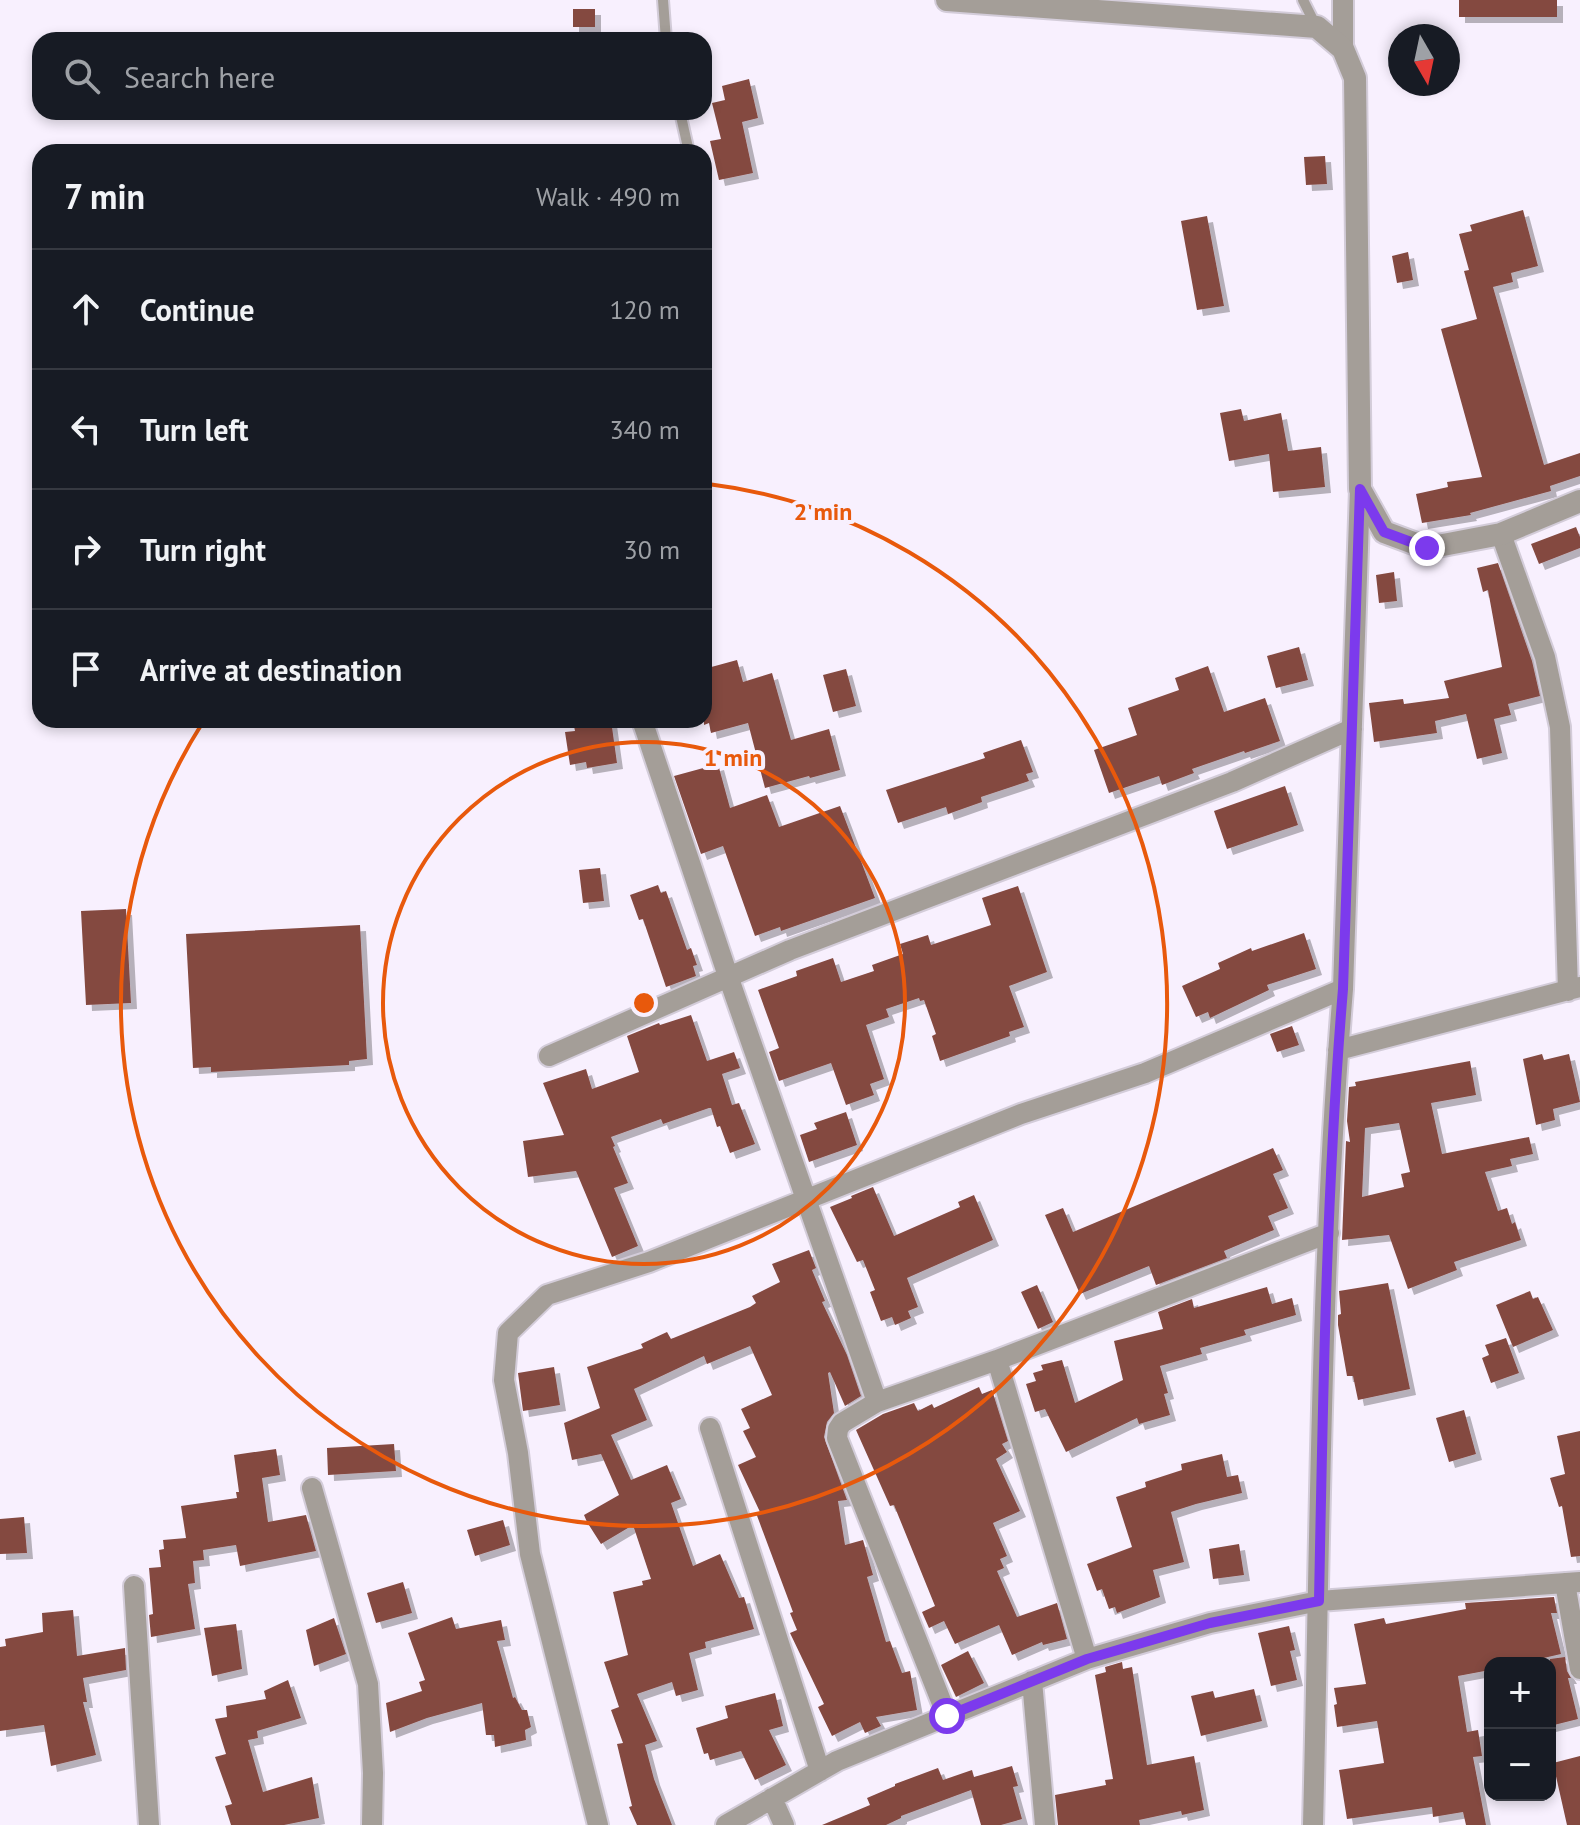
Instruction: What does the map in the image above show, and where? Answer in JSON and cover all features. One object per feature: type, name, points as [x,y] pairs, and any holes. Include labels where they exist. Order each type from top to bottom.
[{"type":"street","points":[[947,0],[1317,27],[1343,49]]},
{"type":"street","points":[[1313,1825],[1325,1320],[1343,989],[1360,489],[1355,78],[1343,49],[1343,0]]},
{"type":"street","points":[[1360,489],[1384,532],[1427,548],[1501,534],[1580,501]]},
{"type":"street","points":[[1338,1050],[1574,989],[1560,727],[1545,657],[1501,534]]},
{"type":"street","points":[[645,728],[877,1402]]},
{"type":"street","points":[[549,1056],[790,950],[1232,782],[1352,729]]},
{"type":"street","points":[[598,1825],[530,1554],[518,1453],[504,1380],[508,1333],[547,1295],[649,1262],[1021,1114],[1145,1073],[1343,989]]},
{"type":"street","points":[[947,1716],[837,1438],[842,1423],[877,1402],[997,1360],[1329,1233]]},
{"type":"street","points":[[997,1360],[1087,1659]]},
{"type":"street","points":[[710,1428],[820,1771]]},
{"type":"street","points":[[312,1488],[368,1684],[373,1773],[372,1825]]},
{"type":"street","points":[[726,1825],[837,1761],[1087,1659],[1210,1623],[1319,1601],[1572,1582],[1580,1669]]},
{"type":"street","points":[[134,1586],[149,1825]]},
{"type":"street","points":[[1032,1681],[1045,1825]]},
{"type":"street","points":[[772,1798],[784,1825]]},
{"type":"lane","points":[[663,0],[665,32]]},
{"type":"lane","points":[[1303,0],[1317,27]]},
{"type":"lane","points":[[682,120],[687,144]]},
{"type":"building","points":[[1459,0],[1557,0],[1557,17],[1459,17]]},
{"type":"building","points":[[573,9],[595,9],[595,27],[573,27]]},
{"type":"building","points":[[749,79],[758,118],[742,122],[753,173],[719,180],[710,141],[721,139],[712,103],[725,100],[722,86]]},
{"type":"building","points":[[1325,156],[1327,184],[1306,185],[1304,157]]},
{"type":"building","points":[[1523,210],[1538,266],[1511,273],[1513,282],[1493,287],[1544,465],[1580,453],[1580,476],[1550,486],[1551,491],[1471,515],[1422,523],[1416,494],[1448,487],[1447,482],[1482,477],[1441,329],[1477,319],[1464,271],[1469,270],[1459,234],[1472,231],[1470,225]]},
{"type":"building","points":[[1207,216],[1224,306],[1197,310],[1181,221]]},
{"type":"building","points":[[1408,252],[1413,280],[1397,283],[1392,256]]},
{"type":"building","points":[[1241,409],[1244,421],[1281,413],[1288,451],[1321,447],[1325,487],[1273,492],[1269,454],[1229,461],[1220,413]]},
{"type":"building","points":[[1576,527],[1580,548],[1539,564],[1531,544]]},
{"type":"building","points":[[1498,563],[1532,661],[1540,696],[1508,704],[1511,715],[1494,719],[1502,753],[1477,759],[1466,714],[1435,721],[1437,733],[1374,742],[1369,703],[1403,699],[1404,704],[1449,698],[1444,681],[1502,667],[1488,590],[1483,592],[1477,568]]},
{"type":"building","points":[[1394,572],[1397,601],[1379,603],[1376,575]]},
{"type":"building","points":[[1299,647],[1308,680],[1276,688],[1267,656]]},
{"type":"building","points":[[737,660],[743,682],[772,673],[791,740],[829,729],[840,770],[765,788],[748,723],[711,733],[712,667]]},
{"type":"building","points":[[1208,666],[1224,712],[1265,698],[1280,741],[1192,769],[1194,773],[1162,785],[1159,776],[1109,793],[1094,750],[1137,735],[1128,708],[1179,690],[1175,678]]},
{"type":"building","points":[[846,669],[856,706],[833,712],[823,675]]},
{"type":"building","points":[[574,728],[612,728],[617,763],[587,768],[586,762],[570,765],[565,732],[575,731]]},
{"type":"building","points":[[1021,740],[1033,772],[1026,774],[1029,781],[981,797],[982,802],[948,814],[946,807],[898,823],[886,790],[985,758],[983,753]]},
{"type":"building","points":[[718,764],[730,808],[767,795],[779,827],[840,806],[875,898],[781,931],[780,927],[755,936],[723,846],[701,854],[674,776]]},
{"type":"building","points":[[1285,786],[1298,825],[1227,849],[1214,811]]},
{"type":"building","points":[[600,868],[604,901],[583,903],[579,870]]},
{"type":"building","points":[[658,885],[661,893],[666,891],[687,950],[691,948],[697,965],[693,966],[696,976],[666,987],[643,919],[639,920],[630,895]]},
{"type":"building","points":[[1018,886],[1047,972],[1009,986],[1024,1027],[1009,1032],[1010,1036],[940,1061],[932,1036],[936,1034],[924,1000],[920,1001],[919,998],[886,1009],[889,1017],[866,1025],[884,1079],[870,1084],[874,1095],[846,1105],[831,1063],[779,1081],[769,1052],[779,1048],[758,990],[797,976],[796,971],[833,958],[841,982],[874,971],[872,965],[903,954],[900,944],[928,935],[931,945],[991,925],[982,898]]},
{"type":"building","points":[[126,909],[131,1003],[86,1005],[81,911]]},
{"type":"building","points":[[360,925],[367,1059],[349,1061],[349,1065],[211,1072],[211,1067],[193,1068],[186,934]]},
{"type":"building","points":[[1304,933],[1316,969],[1267,985],[1269,990],[1210,1018],[1208,1012],[1196,1017],[1182,986],[1220,969],[1218,963],[1251,948],[1252,951]]},
{"type":"building","points":[[691,1015],[707,1061],[734,1052],[740,1068],[722,1074],[732,1105],[739,1103],[755,1144],[730,1153],[711,1108],[663,1124],[661,1119],[611,1137],[628,1183],[614,1188],[638,1246],[612,1257],[576,1171],[528,1177],[523,1141],[564,1135],[543,1083],[586,1069],[592,1089],[639,1072],[627,1036]]},
{"type":"building","points":[[1292,1026],[1299,1045],[1277,1052],[1270,1034]]},
{"type":"building","points":[[1542,1054],[1544,1060],[1569,1054],[1580,1102],[1553,1109],[1555,1120],[1536,1125],[1523,1059]]},
{"type":"building","points":[[1470,1061],[1476,1095],[1431,1103],[1442,1154],[1529,1137],[1533,1154],[1510,1159],[1512,1166],[1485,1172],[1498,1211],[1507,1208],[1521,1240],[1454,1262],[1457,1270],[1408,1289],[1389,1235],[1342,1240],[1346,1141],[1350,1142],[1347,1121],[1349,1087],[1356,1086],[1355,1082]],"holes":[[[1399,1123],[1410,1172],[1401,1174],[1404,1187],[1362,1197],[1365,1128]]]},
{"type":"building","points":[[846,1112],[857,1145],[809,1162],[800,1135],[817,1129],[814,1123]]},
{"type":"building","points":[[1273,1148],[1283,1170],[1273,1174],[1288,1208],[1268,1216],[1274,1230],[1224,1251],[1227,1258],[1156,1285],[1149,1266],[1080,1294],[1045,1215],[1063,1208],[1073,1232]]},
{"type":"building","points":[[873,1187],[894,1236],[960,1207],[958,1202],[974,1195],[993,1240],[907,1278],[918,1307],[908,1311],[911,1318],[895,1325],[892,1317],[881,1321],[870,1292],[875,1290],[863,1260],[857,1262],[830,1207]]},
{"type":"building","points":[[809,1250],[816,1268],[812,1270],[825,1301],[822,1302],[847,1355],[861,1396],[845,1406],[828,1373],[834,1413],[827,1422],[824,1437],[847,1500],[838,1501],[845,1545],[863,1540],[873,1575],[867,1577],[886,1642],[890,1641],[902,1673],[910,1671],[917,1710],[876,1717],[881,1726],[865,1733],[860,1722],[832,1736],[818,1707],[824,1704],[790,1633],[797,1630],[790,1613],[793,1612],[756,1513],[760,1512],[738,1465],[756,1457],[743,1431],[750,1428],[741,1409],[772,1395],[750,1346],[707,1364],[704,1356],[634,1389],[647,1420],[611,1435],[631,1480],[667,1465],[681,1499],[671,1503],[693,1566],[720,1554],[739,1598],[744,1597],[754,1629],[705,1642],[706,1648],[689,1653],[698,1690],[676,1696],[672,1682],[637,1694],[657,1741],[645,1745],[672,1825],[637,1825],[629,1807],[632,1806],[617,1744],[623,1743],[611,1710],[619,1707],[604,1662],[628,1655],[613,1592],[643,1585],[642,1581],[651,1579],[633,1525],[601,1544],[587,1522],[584,1515],[619,1495],[601,1454],[572,1460],[564,1423],[600,1408],[587,1367],[643,1348],[641,1344],[667,1332],[671,1339],[750,1307],[756,1303],[752,1296],[780,1282],[772,1264]]},
{"type":"building","points":[[1388,1283],[1410,1389],[1358,1400],[1353,1376],[1347,1376],[1338,1325],[1338,1315],[1341,1314],[1339,1291]]},
{"type":"building","points":[[1037,1285],[1053,1322],[1038,1329],[1021,1292]]},
{"type":"building","points":[[1267,1287],[1272,1304],[1292,1298],[1296,1315],[1244,1330],[1246,1335],[1200,1348],[1202,1354],[1160,1366],[1168,1393],[1164,1394],[1170,1415],[1139,1424],[1137,1418],[1066,1452],[1045,1409],[1035,1412],[1026,1384],[1036,1381],[1033,1373],[1043,1370],[1041,1365],[1062,1360],[1075,1403],[1123,1380],[1114,1341],[1163,1329],[1158,1312],[1192,1299],[1194,1308]]},
{"type":"building","points":[[1530,1291],[1533,1299],[1538,1297],[1553,1330],[1513,1347],[1496,1305]]},
{"type":"building","points":[[1506,1338],[1519,1373],[1491,1383],[1482,1358],[1489,1355],[1485,1345]]},
{"type":"building","points":[[554,1367],[560,1405],[523,1411],[518,1373]]},
{"type":"building","points":[[979,1387],[982,1394],[992,1390],[1008,1441],[1002,1444],[1007,1452],[996,1459],[1020,1511],[993,1523],[1007,1556],[1000,1559],[1004,1568],[997,1571],[1017,1617],[1057,1603],[1067,1639],[1043,1645],[1042,1642],[1012,1655],[999,1625],[955,1644],[944,1621],[929,1628],[922,1612],[935,1606],[894,1505],[890,1506],[856,1430],[883,1414],[914,1403],[918,1411],[932,1404],[934,1408]]},
{"type":"building","points":[[1464,1410],[1476,1454],[1449,1462],[1436,1418]]},
{"type":"building","points":[[1580,1431],[1580,1556],[1571,1557],[1562,1506],[1559,1507],[1550,1478],[1565,1474],[1557,1436]]},
{"type":"building","points":[[394,1444],[396,1471],[328,1475],[327,1448]]},
{"type":"building","points":[[276,1449],[280,1475],[262,1478],[268,1522],[306,1515],[316,1551],[240,1566],[236,1545],[203,1550],[204,1560],[193,1561],[195,1583],[188,1584],[195,1629],[151,1637],[149,1615],[153,1614],[149,1568],[161,1567],[159,1550],[164,1549],[163,1540],[186,1538],[181,1506],[237,1498],[236,1492],[239,1492],[234,1455]]},
{"type":"building","points":[[1222,1454],[1227,1477],[1238,1475],[1242,1493],[1171,1512],[1184,1562],[1153,1570],[1160,1597],[1117,1613],[1115,1607],[1109,1609],[1102,1589],[1097,1591],[1087,1564],[1132,1547],[1116,1497],[1146,1487],[1145,1482],[1182,1470],[1181,1464]]},
{"type":"building","points":[[24,1517],[27,1553],[0,1554],[0,1519]]},
{"type":"building","points":[[503,1520],[510,1545],[475,1556],[467,1530]]},
{"type":"building","points":[[1239,1544],[1244,1575],[1213,1579],[1209,1549]]},
{"type":"building","points":[[403,1582],[412,1613],[376,1623],[367,1593]]},
{"type":"building","points":[[1554,1597],[1557,1613],[1551,1613],[1561,1654],[1548,1657],[1484,1657],[1484,1671],[1458,1676],[1467,1732],[1478,1730],[1482,1756],[1473,1757],[1486,1825],[1466,1825],[1463,1812],[1433,1817],[1432,1807],[1347,1819],[1339,1770],[1384,1763],[1377,1721],[1337,1727],[1334,1688],[1366,1684],[1354,1624],[1384,1618],[1386,1624],[1466,1609],[1465,1603]]},
{"type":"building","points":[[73,1610],[77,1656],[125,1648],[126,1670],[83,1678],[87,1702],[83,1702],[96,1755],[51,1766],[44,1725],[0,1731],[0,1647],[6,1646],[5,1639],[43,1632],[42,1613]]},
{"type":"building","points":[[452,1617],[456,1629],[501,1620],[505,1640],[497,1641],[513,1698],[522,1710],[527,1710],[531,1727],[525,1730],[526,1740],[495,1747],[494,1735],[486,1735],[482,1703],[390,1732],[386,1703],[422,1691],[419,1682],[425,1680],[408,1633]]},
{"type":"building","points":[[334,1618],[346,1654],[314,1666],[306,1630]]},
{"type":"building","points":[[236,1624],[242,1669],[212,1676],[204,1628]]},
{"type":"building","points":[[1289,1626],[1295,1650],[1290,1651],[1297,1680],[1271,1686],[1258,1633]]},
{"type":"building","points":[[968,1651],[984,1683],[956,1697],[941,1665]]},
{"type":"building","points":[[1565,1657],[1578,1719],[1556,1724],[1556,1658]]},
{"type":"building","points":[[1122,1662],[1123,1669],[1132,1667],[1147,1765],[1194,1756],[1204,1810],[1182,1815],[1181,1811],[1139,1820],[1140,1825],[1058,1825],[1055,1795],[1106,1785],[1105,1780],[1113,1779],[1095,1675],[1106,1672],[1105,1667]]},
{"type":"building","points":[[288,1680],[301,1718],[257,1731],[258,1738],[248,1740],[263,1792],[312,1777],[319,1818],[284,1825],[231,1825],[225,1806],[232,1804],[215,1757],[226,1754],[215,1719],[227,1717],[226,1706],[266,1699],[264,1691]]},
{"type":"building","points":[[1254,1689],[1262,1721],[1201,1736],[1191,1696],[1213,1691],[1215,1698]]},
{"type":"building","points":[[775,1693],[783,1726],[769,1730],[786,1765],[755,1780],[741,1751],[710,1760],[708,1753],[704,1754],[696,1728],[728,1718],[725,1706]]},
{"type":"building","points":[[1580,1756],[1580,1825],[1567,1825],[1556,1776],[1556,1762]]},
{"type":"building","points":[[1012,1766],[1018,1786],[1013,1787],[1022,1819],[1001,1825],[981,1825],[971,1790],[901,1816],[886,1825],[822,1825],[870,1805],[867,1798],[895,1784],[938,1768],[943,1780],[972,1770],[974,1777]]},
{"type":"route","points":[[947,1716],[1087,1659],[1210,1623],[1319,1601],[1325,1320],[1343,989],[1360,489],[1384,532],[1427,548]]}]
